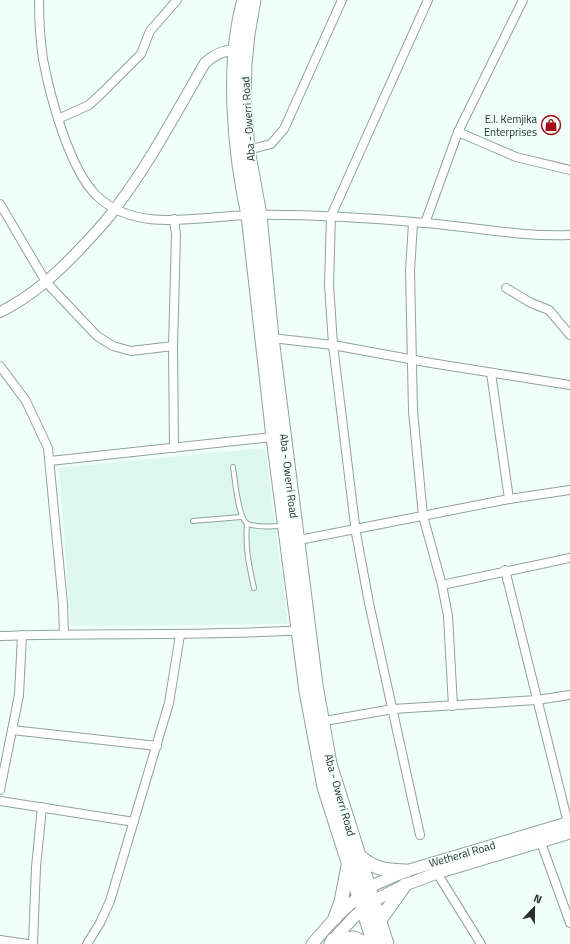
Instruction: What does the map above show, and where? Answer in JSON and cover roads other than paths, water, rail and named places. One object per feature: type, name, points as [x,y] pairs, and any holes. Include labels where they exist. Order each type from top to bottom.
[{"type":"highway","name":"Aba - Owerri Road","points":[[244,0],[241,52],[235,96],[241,183],[254,215],[272,338],[291,542],[317,723],[324,787],[348,864],[364,891],[373,901],[387,944]]},
{"type":"highway","name":"Aba - Owerri Road","points":[[254,0],[241,52],[244,96],[273,437],[284,526],[291,542]]},
{"type":"highway","name":"Aba - Owerri Road","points":[[317,723],[359,856],[364,891],[363,909],[374,944]]},
{"type":"highway","points":[[359,856],[370,865],[380,870],[406,870]]},
{"type":"highway","points":[[335,918],[341,902],[348,864]]},
{"type":"highway","points":[[380,920],[405,885]]},
{"type":"highway","points":[[331,942],[354,938],[367,944]]},
{"type":"main road","name":"Wetheral Road","points":[[331,942],[363,909],[373,901],[405,885],[569,826]]},
{"type":"main road","name":"Wetheral Road","points":[[312,944],[335,918],[364,891],[406,870],[539,837]]},
{"type":"street","points":[[39,0],[43,59],[58,119],[82,177],[96,195],[115,209],[146,220],[254,215],[331,216],[425,223],[540,235],[570,235]]},
{"type":"street","points":[[58,119],[89,105],[141,54],[150,31],[177,0]]},
{"type":"street","points":[[248,150],[271,144],[284,129],[342,0]]},
{"type":"street","points":[[420,835],[393,709],[368,604],[356,528],[333,345],[329,284],[331,216],[428,0]]},
{"type":"street","points":[[425,223],[458,132],[522,0]]},
{"type":"street","points":[[0,312],[14,305],[46,282],[69,260],[115,209],[153,154],[205,63],[213,56],[223,51],[241,52]]},
{"type":"street","points":[[458,132],[516,157],[570,170]]},
{"type":"street","points":[[0,204],[46,282],[97,336],[113,346],[131,351],[173,346]]},
{"type":"street","points":[[174,219],[176,235],[173,346],[174,448]]},
{"type":"street","points":[[413,223],[410,271],[413,411],[423,516],[442,585],[448,616],[453,706]]},
{"type":"street","points":[[506,288],[531,303],[549,310],[570,335]]},
{"type":"street","points":[[272,338],[333,345],[491,373],[570,385]]},
{"type":"street","points":[[0,366],[29,407],[48,448],[64,634]]},
{"type":"street","points":[[491,373],[509,499]]},
{"type":"street","points":[[50,461],[273,437]]},
{"type":"street","points":[[291,542],[509,499],[570,490]]},
{"type":"street","points":[[442,585],[505,570],[570,558]]},
{"type":"street","points":[[505,570],[569,826]]},
{"type":"street","points":[[0,636],[64,634],[266,633],[303,630]]},
{"type":"street","points":[[87,944],[100,923],[110,901],[157,746],[169,703],[180,634]]},
{"type":"street","points":[[0,790],[21,680],[22,635]]},
{"type":"street","points":[[317,723],[393,709],[537,700],[570,695]]},
{"type":"street","points":[[12,730],[157,746]]},
{"type":"street","points":[[0,801],[134,822]]},
{"type":"street","points":[[33,944],[36,867],[42,807]]},
{"type":"street","points":[[539,837],[570,923]]},
{"type":"street","points":[[437,873],[481,944]]},
{"type":"street","points":[[0,940],[28,944]]},
{"type":"lane","points":[[233,467],[241,517],[247,524],[255,526],[284,526]]},
{"type":"lane","points":[[193,521],[241,517]]},
{"type":"lane","points":[[247,524],[245,541],[247,560],[254,588]]},
{"type":"place","name":"E.I. Kemjika Enterprises","points":[[551,125]]}]
